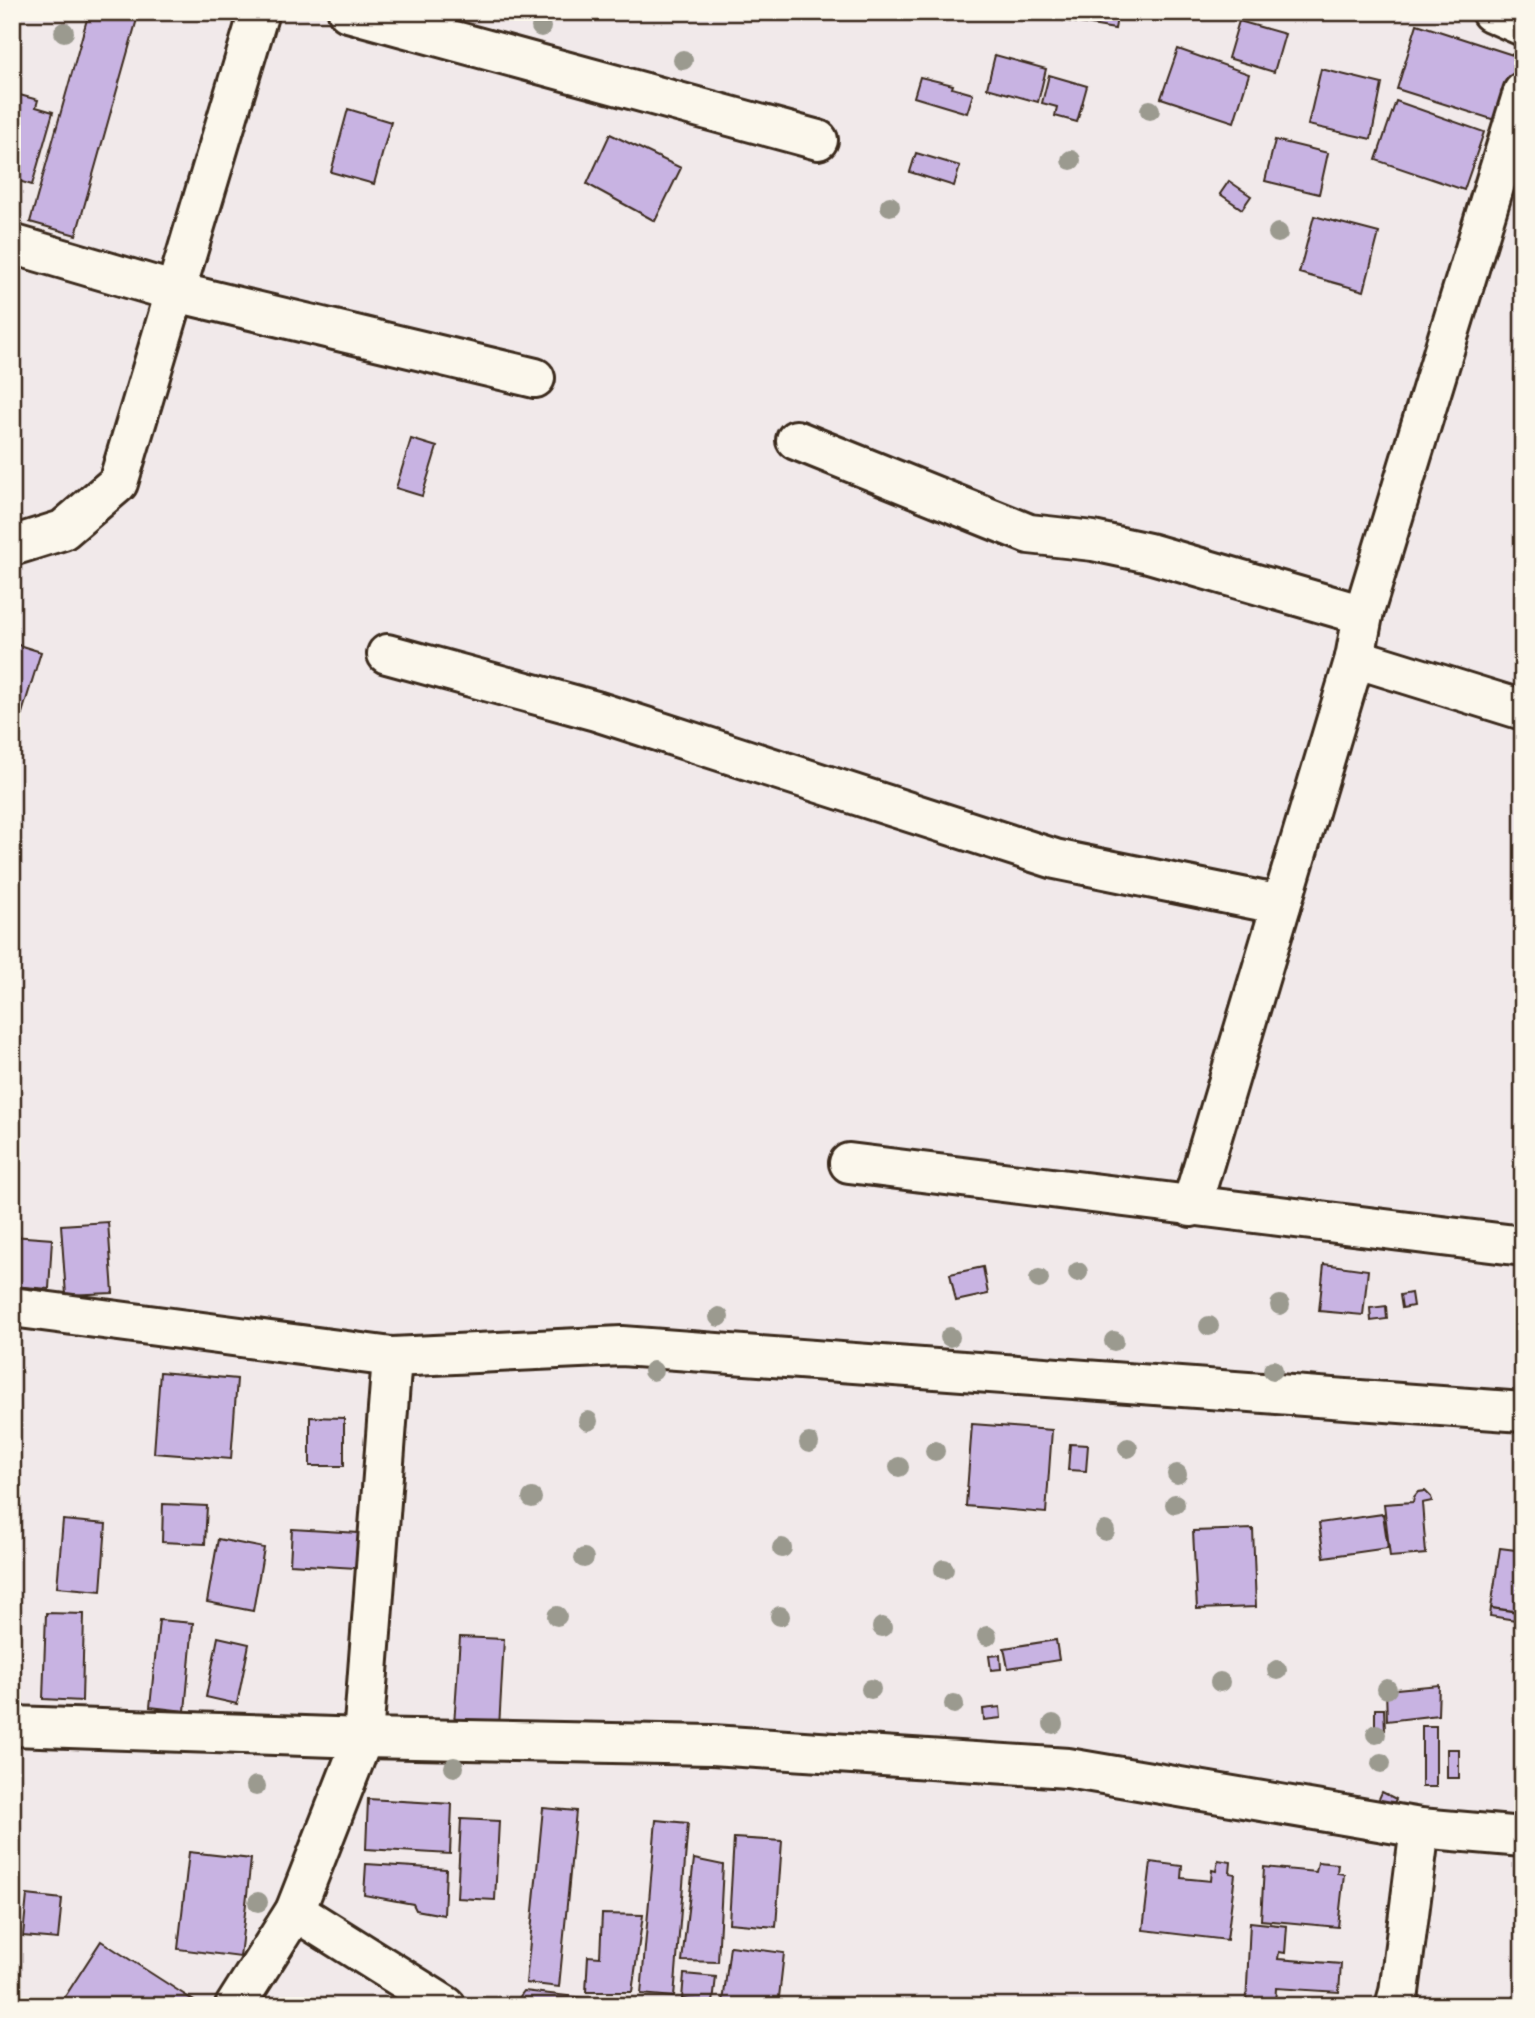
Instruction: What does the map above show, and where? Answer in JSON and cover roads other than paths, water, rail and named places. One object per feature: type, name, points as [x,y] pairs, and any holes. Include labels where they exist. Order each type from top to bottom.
[{"type":"street","points":[[12,546],[63,530],[118,483],[259,12]]},
{"type":"street","points":[[348,12],[818,140]]},
{"type":"street","points":[[1491,12],[1523,26]]},
{"type":"street","points":[[1192,1207],[1355,658],[1363,615],[1523,92]]},
{"type":"street","points":[[12,244],[176,292],[535,378]]},
{"type":"street","points":[[796,440],[1030,534],[1093,541],[1149,553],[1363,615]]},
{"type":"street","points":[[387,654],[597,711],[1055,859],[1281,905]]},
{"type":"street","points":[[1355,658],[1523,710]]},
{"type":"street","points":[[849,1163],[1523,1246]]},
{"type":"street","points":[[12,1307],[392,1357],[622,1346],[1523,1412]]},
{"type":"street","points":[[235,2006],[295,1911],[363,1738],[392,1357]]},
{"type":"street","points":[[12,1726],[363,1738],[712,1745],[1068,1768],[1420,1828],[1523,1837]]},
{"type":"street","points":[[1395,2006],[1420,1828]]},
{"type":"street","points":[[295,1911],[446,2006]]}]
